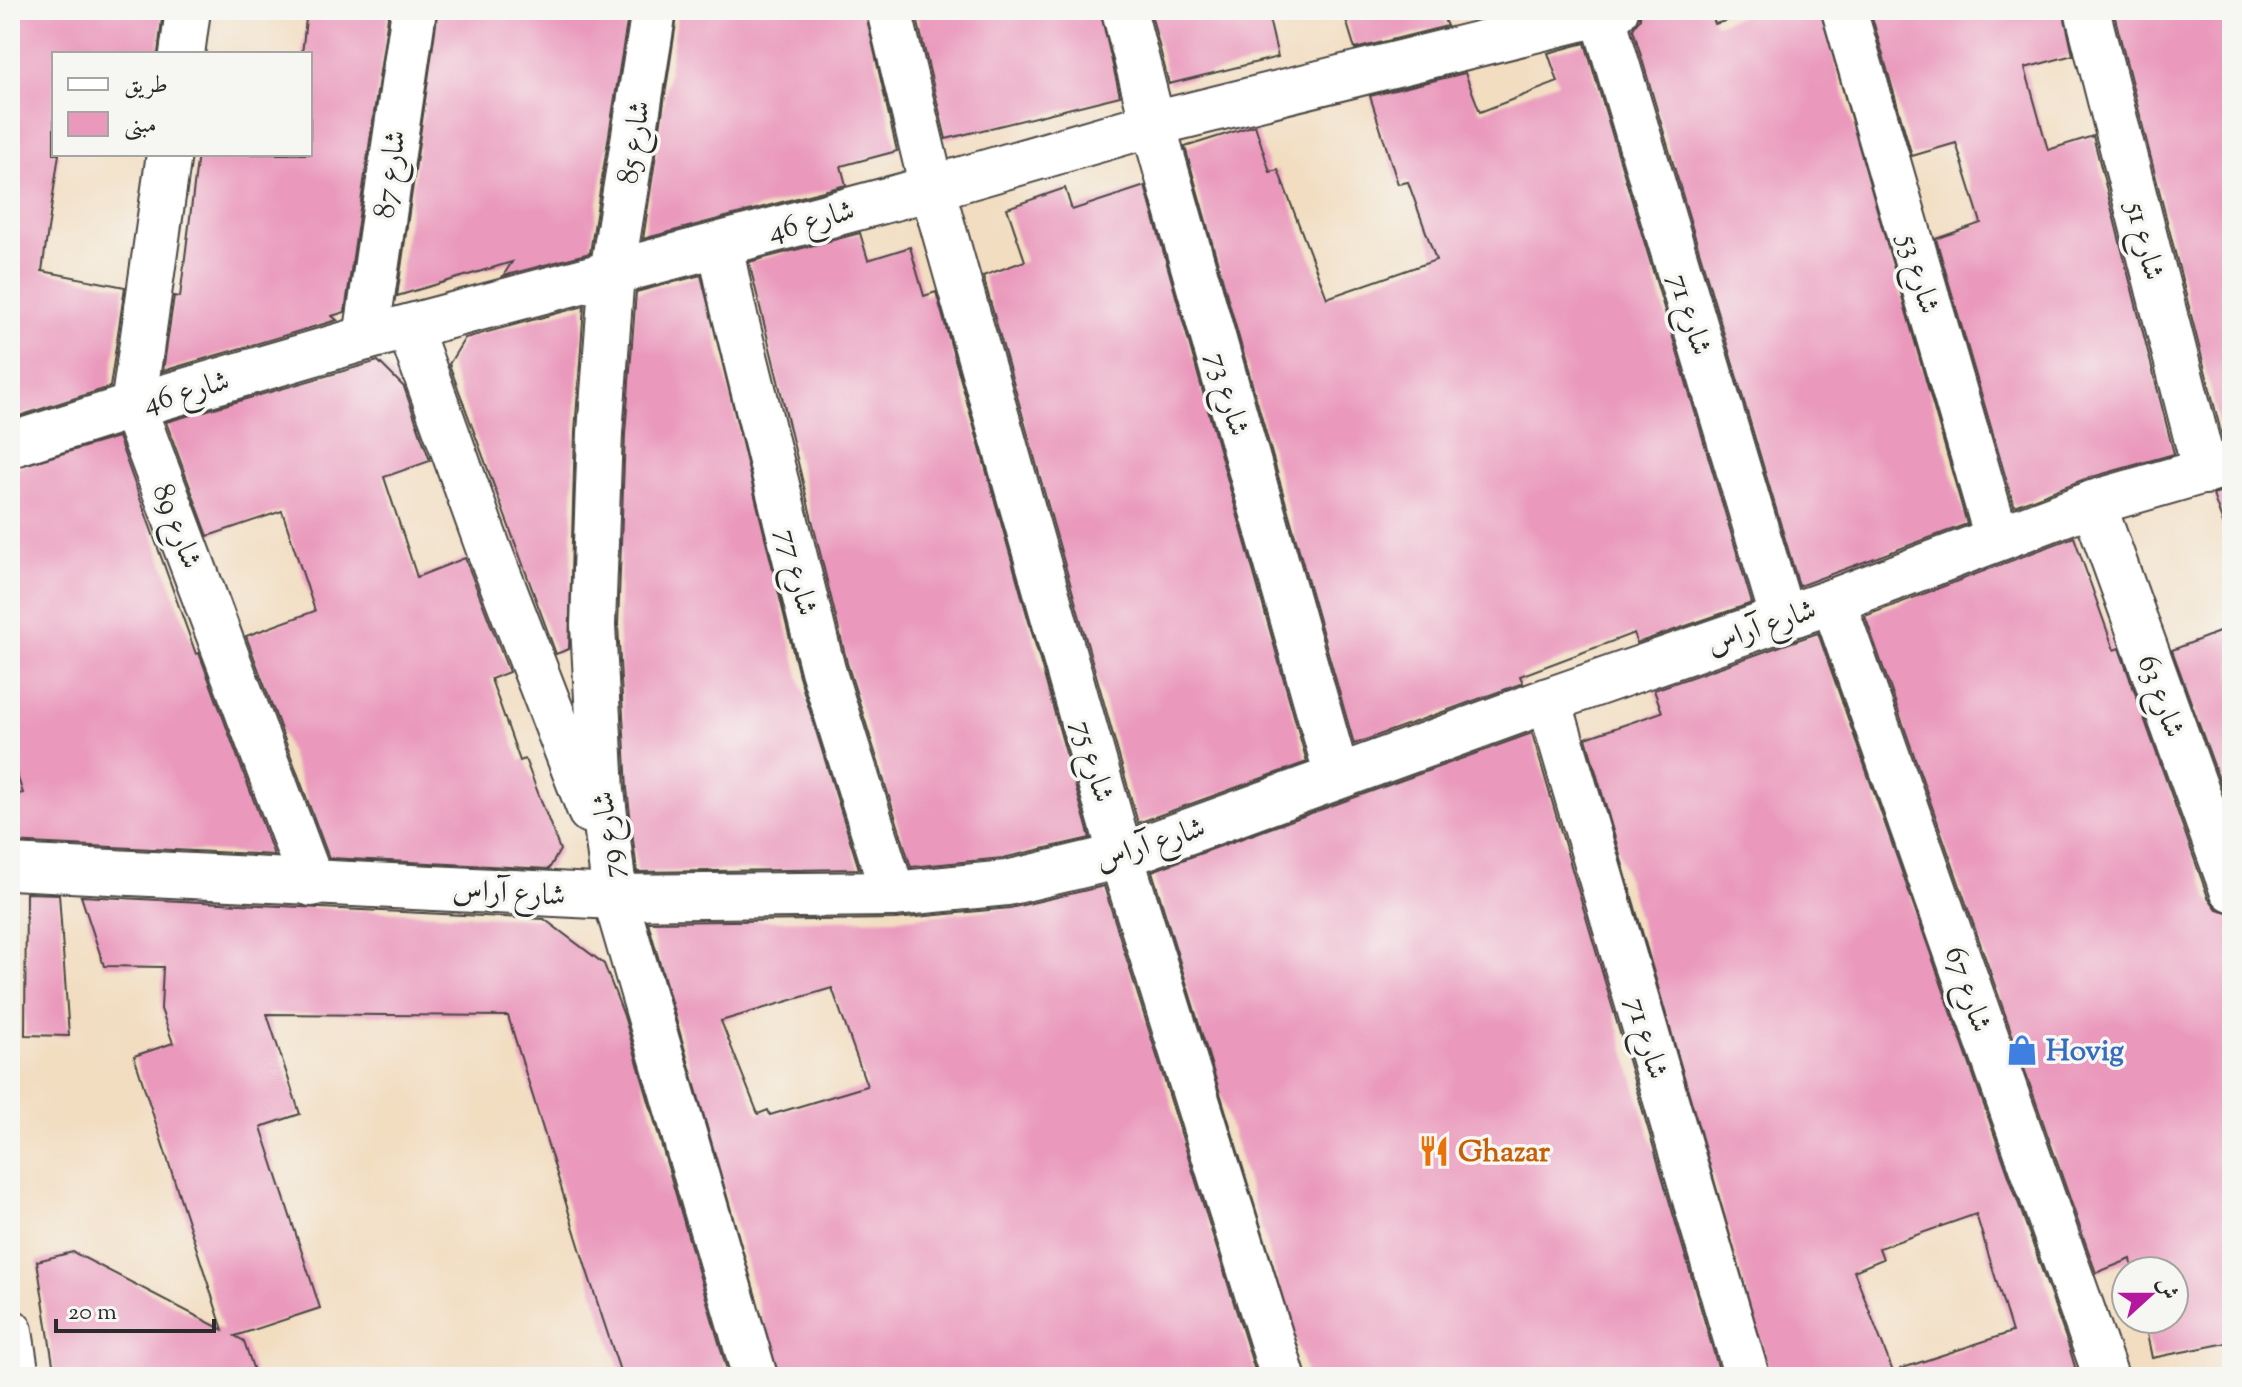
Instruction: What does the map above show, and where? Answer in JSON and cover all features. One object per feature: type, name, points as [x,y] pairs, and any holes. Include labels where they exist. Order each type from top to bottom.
[{"type":"street","points":[[182,52],[188,10]]},
{"type":"street","name":"شارع 87","points":[[366,338],[414,10]]},
{"type":"street","name":"شارع 85","points":[[612,273],[654,10]]},
{"type":"street","name":"شارع 75","points":[[889,10],[932,188],[1121,856],[1283,1377]]},
{"type":"street","name":"شارع 73","points":[[1124,10],[1153,124],[1337,776]]},
{"type":"street","name":"شارع 53","points":[[1844,10],[1997,538]]},
{"type":"street","name":"شارع 51","points":[[2087,10],[2219,467]]},
{"type":"street","name":"شارع 46","points":[[10,445],[366,338],[932,188],[1153,124],[1606,11]]},
{"type":"street","name":"شارع 71","points":[[1606,11],[1783,619]]},
{"type":"street","name":"شارع 89","points":[[169,156],[133,406],[312,884]]},
{"type":"street","name":"شارع 77","points":[[720,245],[823,670],[893,894]]},
{"type":"street","name":"شارع 79","points":[[612,273],[600,433],[593,625],[600,775],[612,878],[755,1377]]},
{"type":"street","points":[[409,327],[612,878]]},
{"type":"street","name":"شارع آراس","points":[[10,867],[312,884],[612,878],[893,894],[1007,883],[1121,856],[1549,700],[1833,601],[2093,503],[2219,467]]},
{"type":"street","name":"شارع 63","points":[[2093,503],[2232,889]]},
{"type":"street","name":"شارع 67","points":[[1833,601],[2106,1377]]},
{"type":"street","name":"شارع 71","points":[[1549,700],[1747,1377]]},
{"type":"street","points":[[10,1331],[17,1377]]},
{"type":"building","points":[[10,10],[163,10],[158,52],[52,52],[52,156],[59,156],[42,271],[125,287],[110,387],[10,419]]},
{"type":"building","points":[[307,10],[389,10],[345,312],[332,316],[337,320],[163,371],[174,296],[180,297],[198,156],[312,156],[312,52],[302,52]]},
{"type":"building","points":[[438,10],[629,10],[590,253],[503,276],[512,262],[397,296]]},
{"type":"building","points":[[678,10],[865,10],[897,151],[841,166],[846,185],[643,239]]},
{"type":"building","points":[[915,10],[1100,10],[1120,96],[946,139]]},
{"type":"building","points":[[1150,10],[1267,10],[1278,57],[1169,84]]},
{"type":"building","points":[[1343,10],[1440,10],[1447,26],[1355,49]]},
{"type":"building","points":[[1640,10],[1710,10],[1715,24],[1762,10],[1820,10],[1967,524],[1799,586],[1633,29],[1640,18]]},
{"type":"building","points":[[1870,10],[2063,10],[2073,55],[2025,68],[2048,150],[2093,136],[2174,454],[2085,479],[2014,506],[1936,239],[1981,223],[1956,143],[1912,156]]},
{"type":"building","points":[[2113,10],[2232,10],[2232,439],[2223,440]]},
{"type":"building","points":[[1585,43],[1752,603],[1637,643],[1634,633],[1520,676],[1523,683],[1354,744],[1185,147],[1255,125],[1270,172],[1278,170],[1327,298],[1436,260],[1408,182],[1398,184],[1370,96],[1465,73],[1480,112],[1558,82],[1548,53]]},
{"type":"building","points":[[1145,186],[1307,762],[1138,823],[983,276],[1025,261],[1007,208],[1065,188],[1072,210]]},
{"type":"building","points":[[860,233],[868,260],[910,247],[924,296],[936,292],[1090,838],[1003,858],[911,867],[847,663],[749,262]]},
{"type":"building","points":[[701,275],[799,676],[859,869],[637,872],[627,789],[618,625],[625,434],[636,292]]},
{"type":"building","points":[[584,306],[575,432],[569,649],[556,654],[449,364],[465,338]]},
{"type":"building","points":[[378,361],[404,387],[430,461],[384,477],[417,577],[465,558],[509,672],[491,679],[520,761],[525,759],[560,850],[549,869],[329,858],[246,636],[315,611],[282,511],[208,536],[166,422]]},
{"type":"building","points":[[118,437],[196,654],[199,653],[274,855],[10,842],[10,796],[23,793],[10,754],[10,469]]},
{"type":"building","points":[[2232,489],[2232,531],[2226,532],[2213,495]]},
{"type":"building","points":[[2074,537],[2114,650],[2119,648],[2208,897],[2217,909],[2232,913],[2232,1342],[2152,1358],[2147,1335],[2190,1335],[2190,1255],[2110,1255],[2110,1267],[2096,1273],[1865,616]]},
{"type":"building","points":[[2232,627],[2232,815],[2172,650]]},
{"type":"building","points":[[1818,633],[2078,1377],[1901,1377],[1900,1369],[2012,1332],[1976,1214],[1879,1248],[1883,1259],[1854,1271],[1895,1377],[1771,1377],[1586,738],[1662,712],[1654,690]]},
{"type":"building","points":[[1532,733],[1721,1377],[1307,1377],[1152,871]]},
{"type":"building","points":[[1104,886],[1257,1377],[779,1377],[648,922],[895,919],[1010,908]],"holes":[[[832,988],[867,1086],[770,1115],[768,1110],[758,1114],[721,1021]]]},
{"type":"building","points":[[26,893],[59,894],[69,1036],[25,1035]]},
{"type":"building","points":[[81,896],[544,919],[604,964],[624,1016],[729,1377],[622,1377],[508,1016],[267,1014],[300,1114],[261,1127],[320,1308],[235,1336],[244,1341],[256,1377],[55,1377],[37,1261],[73,1252],[223,1330],[134,1056],[173,1043],[161,1009],[163,967],[104,966]]},
{"type":"place","name":"Hovig","points":[[2022,1050]]},
{"type":"place","name":"Ghazar","points":[[1434,1151]]}]
